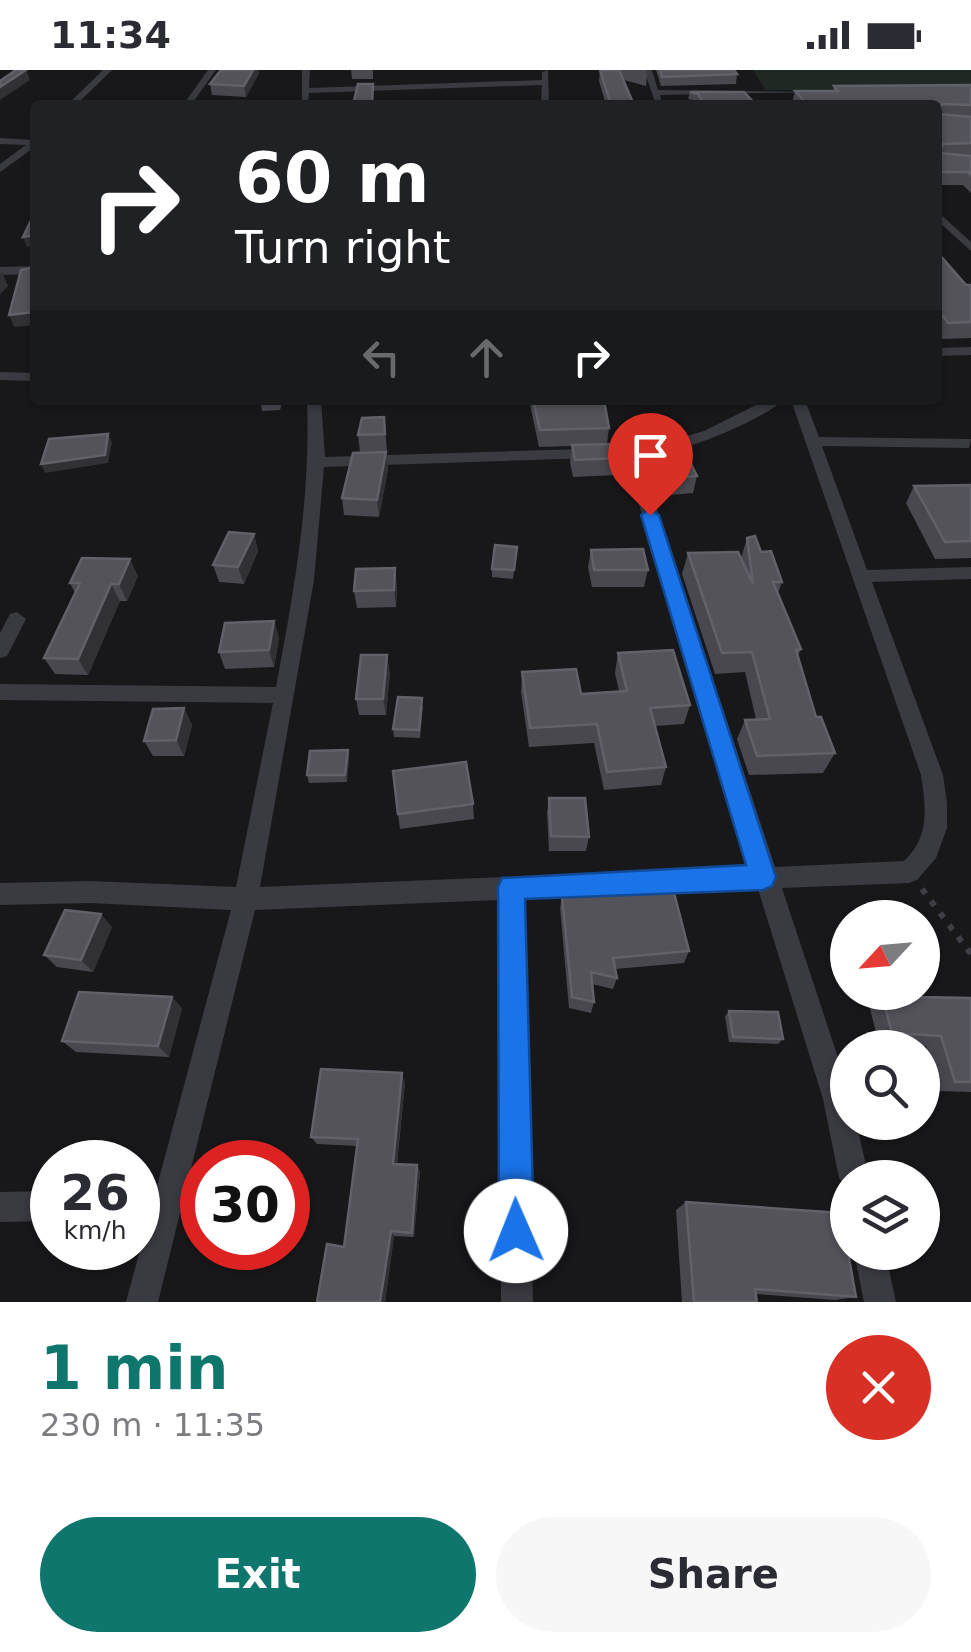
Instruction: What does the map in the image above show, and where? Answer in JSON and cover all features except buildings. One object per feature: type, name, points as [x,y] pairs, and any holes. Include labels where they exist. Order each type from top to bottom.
[{"type":"street","points":[[76,100],[108,70]]},
{"type":"street","points":[[191,100],[212,70]]},
{"type":"street","points":[[304,100],[306,70]]},
{"type":"street","points":[[546,70],[546,100]]},
{"type":"street","points":[[648,70],[657,100]]},
{"type":"street","points":[[304,91],[466,90],[546,82]]},
{"type":"street","points":[[655,93],[836,92]]},
{"type":"street","points":[[0,141],[30,143]]},
{"type":"street","points":[[0,169],[30,147]]},
{"type":"street","points":[[942,219],[971,248]]},
{"type":"street","points":[[0,271],[30,270]]},
{"type":"street","points":[[942,352],[971,351]]},
{"type":"street","points":[[0,376],[30,376]]},
{"type":"street","points":[[160,1176],[246,899],[305,580],[317,462],[314,405]]},
{"type":"street","points":[[317,462],[627,452],[678,445],[766,405]]},
{"type":"street","points":[[0,894],[90,892],[246,899],[909,872],[936,842],[938,812],[932,774],[800,405]]},
{"type":"street","points":[[814,441],[969,443]]},
{"type":"street","points":[[627,452],[640,482],[837,1099],[850,1160]]},
{"type":"street","points":[[862,576],[971,573]]},
{"type":"street","points":[[0,650],[16,619]]},
{"type":"street","points":[[0,692],[285,696]]},
{"type":"street","points":[[511,887],[517,1302]]},
{"type":"street","points":[[0,1207],[30,1206]]},
{"type":"street","points":[[142,1302],[145,1270]]},
{"type":"street","points":[[874,1270],[880,1302]]},
{"type":"path","points":[[909,872],[971,954]]},
{"type":"shaded area","points":[[753,70],[971,70],[971,89],[765,90]]},
{"type":"route","points":[[516,1231],[511,887],[763,877],[650,515]]}]
